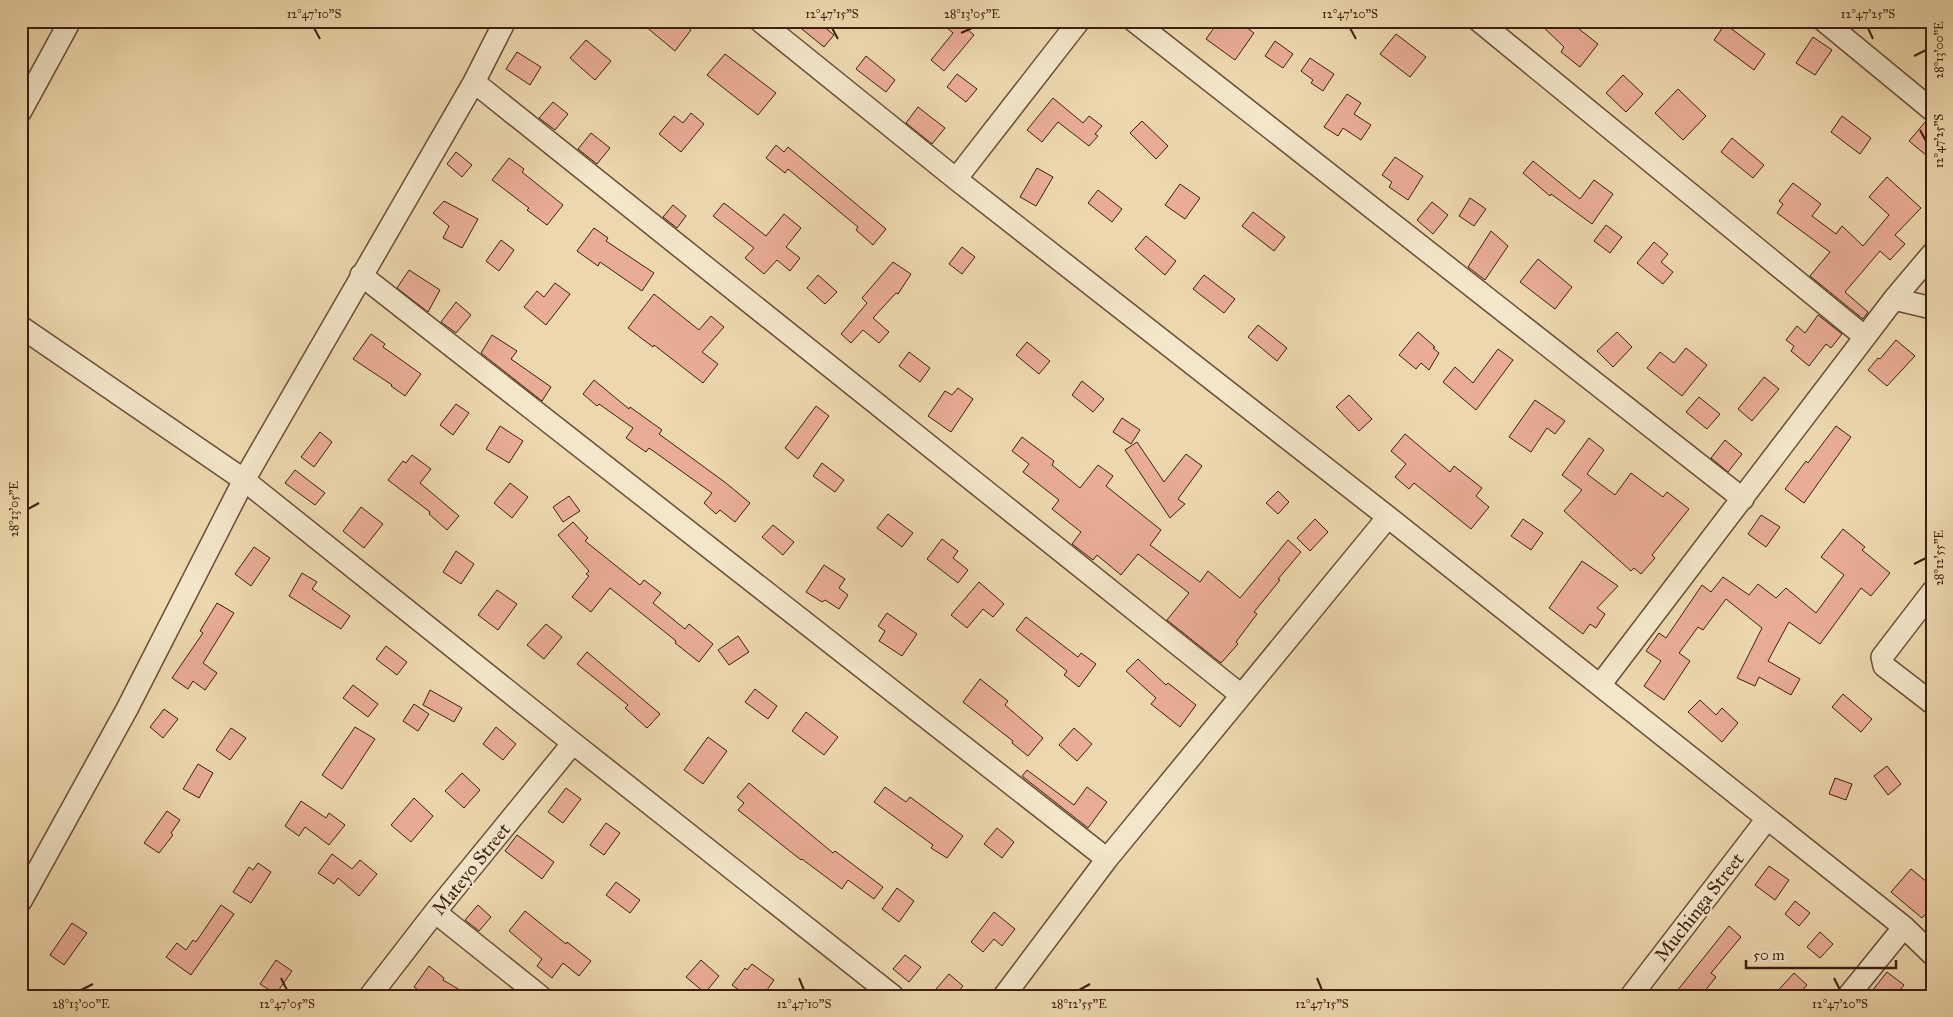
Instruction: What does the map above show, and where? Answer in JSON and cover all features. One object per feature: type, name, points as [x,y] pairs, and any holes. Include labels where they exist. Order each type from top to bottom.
[{"type":"street","points":[[21,111],[70,21]]},
{"type":"street","points":[[21,901],[126,709],[244,480],[474,82],[506,21]]},
{"type":"street","points":[[956,179],[1079,21]]},
{"type":"street","points":[[1134,21],[1743,499]]},
{"type":"street","points":[[1479,21],[1866,337]]},
{"type":"street","points":[[1824,21],[1932,110]]},
{"type":"street","points":[[768,24],[956,179],[1600,685],[1904,927],[1932,954]]},
{"type":"street","points":[[474,82],[1240,695]]},
{"type":"street","points":[[1600,685],[1894,299],[1932,254]]},
{"type":"street","points":[[361,275],[1107,859]]},
{"type":"street","points":[[1894,299],[1932,308]]},
{"type":"street","points":[[21,327],[244,480],[893,996]]},
{"type":"street","points":[[1004,996],[1107,859],[1388,517]]},
{"type":"street","points":[[1932,592],[1882,658],[1884,666],[1932,704]]},
{"type":"street","name":"Mateyo Street","points":[[370,996],[435,912],[573,743]]},
{"type":"street","name":"Muchinga Street","points":[[1630,996],[1767,819]]},
{"type":"street","points":[[435,912],[540,996]]},
{"type":"street","points":[[1848,996],[1904,927]]},
{"type":"building","points":[[639,21],[679,21],[691,30],[675,51]]},
{"type":"building","points":[[792,21],[817,21],[834,35],[824,47]]},
{"type":"building","points":[[939,21],[976,21],[968,30],[974,35],[944,71],[931,60],[953,33]]},
{"type":"building","points":[[1219,21],[1238,21],[1254,33],[1235,60],[1206,39]]},
{"type":"building","points":[[1537,21],[1569,21],[1598,44],[1580,67],[1561,52],[1564,47]]},
{"type":"building","points":[[1725,24],[1765,54],[1754,70],[1714,40]]},
{"type":"building","points":[[1396,34],[1426,57],[1410,77],[1380,54]]},
{"type":"building","points":[[1813,37],[1832,50],[1815,75],[1796,63]]},
{"type":"building","points":[[586,40],[611,61],[595,80],[570,58]]},
{"type":"building","points":[[1275,41],[1293,54],[1283,68],[1265,56]]},
{"type":"building","points":[[517,52],[541,67],[530,85],[506,69]]},
{"type":"building","points":[[725,54],[776,93],[758,115],[707,75]]},
{"type":"building","points":[[866,56],[895,80],[886,92],[856,69]]},
{"type":"building","points":[[1310,58],[1334,74],[1323,91],[1311,83],[1313,80],[1301,71]]},
{"type":"building","points":[[957,74],[977,89],[966,102],[947,87]]},
{"type":"building","points":[[1623,75],[1643,94],[1626,112],[1606,93]]},
{"type":"building","points":[[1678,89],[1706,116],[1683,140],[1655,113]]},
{"type":"building","points":[[1347,94],[1361,103],[1354,114],[1371,125],[1361,140],[1343,128],[1338,136],[1324,127]]},
{"type":"building","points":[[1053,98],[1083,123],[1089,116],[1102,126],[1095,134],[1098,136],[1089,146],[1058,122],[1042,142],[1027,130]]},
{"type":"building","points":[[553,102],[568,114],[555,130],[539,118]]},
{"type":"building","points":[[918,107],[945,128],[932,144],[906,123]]},
{"type":"building","points":[[691,113],[704,124],[681,152],[659,134],[674,116],[683,123]]},
{"type":"building","points":[[1842,116],[1871,138],[1860,154],[1831,132]]},
{"type":"building","points":[[1142,121],[1168,146],[1156,159],[1130,133]]},
{"type":"building","points":[[1926,121],[1932,122],[1932,160],[1909,141]]},
{"type":"building","points":[[591,133],[610,148],[597,164],[578,149]]},
{"type":"building","points":[[1732,138],[1764,165],[1753,178],[1721,152]]},
{"type":"building","points":[[776,145],[784,152],[788,147],[886,229],[873,245],[856,230],[858,227],[788,169],[785,173],[766,158]]},
{"type":"building","points":[[456,152],[472,165],[462,177],[447,164]]},
{"type":"building","points":[[1395,157],[1423,176],[1408,200],[1389,187],[1392,182],[1382,175]]},
{"type":"building","points":[[509,158],[524,169],[522,172],[563,205],[547,225],[527,210],[529,208],[492,180]]},
{"type":"building","points":[[1533,161],[1580,199],[1594,180],[1613,194],[1592,224],[1551,194],[1550,196],[1523,173]]},
{"type":"building","points":[[1037,168],[1053,177],[1036,206],[1020,197]]},
{"type":"building","points":[[1887,177],[1921,208],[1895,235],[1905,244],[1890,260],[1880,251],[1845,292],[1868,312],[1863,319],[1810,276],[1830,252],[1777,213],[1783,204],[1779,201],[1793,183],[1821,204],[1812,216],[1836,234],[1842,226],[1863,246],[1889,215],[1869,197]]},
{"type":"building","points":[[1180,184],[1200,198],[1185,219],[1165,205]]},
{"type":"building","points":[[1098,190],[1122,209],[1112,222],[1088,203]]},
{"type":"building","points":[[1470,198],[1486,209],[1474,226],[1459,216]]},
{"type":"building","points":[[444,201],[478,219],[462,248],[443,238],[449,226],[433,213]]},
{"type":"building","points":[[1432,202],[1448,215],[1433,234],[1417,220]]},
{"type":"building","points":[[724,203],[766,236],[784,214],[801,228],[786,247],[800,258],[790,271],[777,260],[764,274],[745,258],[754,248],[713,216]]},
{"type":"building","points":[[673,205],[686,216],[677,228],[663,217]]},
{"type":"building","points":[[1253,212],[1285,237],[1274,251],[1242,226]]},
{"type":"building","points":[[1606,225],[1622,237],[1610,253],[1594,241]]},
{"type":"building","points":[[594,228],[608,238],[606,241],[654,273],[642,291],[600,262],[598,266],[577,251]]},
{"type":"building","points":[[1491,231],[1508,246],[1485,280],[1468,267]]},
{"type":"building","points":[[1146,236],[1176,261],[1165,275],[1135,249]]},
{"type":"building","points":[[501,240],[514,250],[499,271],[486,261]]},
{"type":"building","points":[[1654,242],[1668,254],[1661,262],[1673,272],[1663,284],[1637,263]]},
{"type":"building","points":[[962,247],[975,257],[962,274],[949,264]]},
{"type":"building","points":[[1538,259],[1572,287],[1555,309],[1520,282]]},
{"type":"building","points":[[893,262],[911,274],[898,294],[896,293],[873,318],[889,332],[879,343],[863,330],[851,343],[841,334],[867,303],[862,298]]},
{"type":"building","points":[[409,270],[440,290],[428,312],[397,288]]},
{"type":"building","points":[[818,275],[837,292],[825,304],[807,288]]},
{"type":"building","points":[[1204,275],[1235,299],[1224,313],[1193,289]]},
{"type":"building","points":[[555,283],[570,294],[546,325],[524,307],[537,291],[544,297]]},
{"type":"building","points":[[654,294],[699,330],[711,316],[724,327],[702,352],[718,364],[703,383],[654,345],[653,347],[628,328]]},
{"type":"building","points":[[456,302],[471,315],[456,333],[441,322]]},
{"type":"building","points":[[1818,315],[1842,334],[1831,348],[1826,344],[1809,366],[1791,351],[1794,346],[1786,340],[1797,326],[1805,333]]},
{"type":"building","points":[[1258,325],[1287,348],[1277,361],[1248,337]]},
{"type":"building","points":[[1418,332],[1439,353],[1429,370],[1421,363],[1416,369],[1399,355]]},
{"type":"building","points":[[1617,332],[1632,347],[1613,367],[1597,351]]},
{"type":"building","points":[[371,334],[385,344],[383,347],[421,374],[405,396],[353,359]]},
{"type":"building","points":[[492,335],[517,351],[511,359],[551,387],[542,401],[481,353]]},
{"type":"building","points":[[1896,340],[1915,356],[1887,386],[1868,370]]},
{"type":"building","points":[[1027,342],[1050,361],[1039,374],[1016,355]]},
{"type":"building","points":[[1686,348],[1707,365],[1682,396],[1647,368],[1660,352],[1674,363]]},
{"type":"building","points":[[1498,349],[1513,360],[1476,410],[1443,382],[1455,367],[1473,383]]},
{"type":"building","points":[[909,352],[930,368],[920,382],[899,366]]},
{"type":"building","points":[[1764,377],[1779,389],[1752,421],[1738,409]]},
{"type":"building","points":[[594,380],[629,409],[630,407],[662,430],[659,434],[750,503],[735,522],[720,510],[716,514],[704,503],[712,493],[649,448],[646,452],[626,438],[633,428],[599,404],[597,406],[583,394]]},
{"type":"building","points":[[1082,381],[1104,399],[1093,412],[1072,395]]},
{"type":"building","points":[[958,388],[973,399],[951,432],[928,416],[945,391],[952,395]]},
{"type":"building","points":[[1349,395],[1372,419],[1359,431],[1336,407]]},
{"type":"building","points":[[1699,397],[1720,414],[1707,429],[1686,412]]},
{"type":"building","points":[[1535,400],[1565,421],[1555,434],[1547,428],[1531,452],[1509,437]]},
{"type":"building","points":[[456,404],[469,413],[453,435],[440,425]]},
{"type":"building","points":[[816,406],[829,416],[798,459],[785,448]]},
{"type":"building","points":[[1122,418],[1140,430],[1131,444],[1113,432]]},
{"type":"building","points":[[500,426],[523,441],[509,463],[486,449]]},
{"type":"building","points":[[1836,426],[1851,437],[1804,503],[1785,489],[1806,461],[1808,463]]},
{"type":"building","points":[[320,432],[332,442],[314,467],[301,457]]},
{"type":"building","points":[[1405,434],[1450,472],[1454,466],[1482,488],[1476,496],[1489,507],[1471,529],[1414,483],[1409,489],[1395,477],[1406,464],[1391,451]]},
{"type":"building","points":[[1022,437],[1054,461],[1052,465],[1080,488],[1098,465],[1113,476],[1106,486],[1161,530],[1150,545],[1200,582],[1208,571],[1240,598],[1288,540],[1301,552],[1254,612],[1257,614],[1236,642],[1238,644],[1221,663],[1167,620],[1189,593],[1138,554],[1121,575],[1097,555],[1093,560],[1072,544],[1081,532],[1052,509],[1059,500],[1023,472],[1029,464],[1012,451]]},
{"type":"building","points":[[1589,438],[1604,450],[1587,474],[1615,495],[1631,473],[1663,497],[1667,492],[1689,509],[1652,555],[1655,558],[1641,574],[1634,568],[1631,571],[1564,511],[1582,490],[1562,475]]},
{"type":"building","points":[[1725,440],[1742,454],[1728,472],[1711,458]]},
{"type":"building","points":[[1137,442],[1164,482],[1186,454],[1202,466],[1178,499],[1185,504],[1170,518],[1125,450]]},
{"type":"building","points":[[412,455],[431,469],[420,483],[459,516],[447,530],[429,514],[430,512],[388,480],[403,461],[406,463]]},
{"type":"building","points":[[822,463],[844,480],[835,492],[813,476]]},
{"type":"building","points":[[295,470],[325,493],[315,505],[285,483]]},
{"type":"building","points":[[510,483],[528,497],[512,518],[494,503]]},
{"type":"building","points":[[1278,491],[1289,502],[1278,514],[1266,503]]},
{"type":"building","points":[[569,496],[580,511],[563,522],[553,507]]},
{"type":"building","points":[[361,507],[383,524],[364,548],[343,531]]},
{"type":"building","points":[[888,514],[913,533],[902,547],[877,528]]},
{"type":"building","points":[[1761,515],[1780,527],[1766,547],[1748,534]]},
{"type":"building","points":[[1315,519],[1328,532],[1310,551],[1297,538]]},
{"type":"building","points":[[1523,519],[1543,533],[1531,550],[1511,536]]},
{"type":"building","points":[[573,522],[588,538],[585,541],[640,585],[644,580],[661,593],[653,603],[685,629],[689,624],[713,644],[699,662],[610,588],[591,612],[572,597],[589,576],[586,574],[589,571],[558,535]]},
{"type":"building","points":[[773,525],[794,542],[783,555],[762,537]]},
{"type":"building","points":[[1843,529],[1865,547],[1862,550],[1890,573],[1871,596],[1861,588],[1820,644],[1789,622],[1768,661],[1800,679],[1791,695],[1759,677],[1755,686],[1737,678],[1762,628],[1726,599],[1703,630],[1698,627],[1679,653],[1690,661],[1664,700],[1644,686],[1661,661],[1646,651],[1659,633],[1666,638],[1702,585],[1711,592],[1723,577],[1749,595],[1758,584],[1776,598],[1786,588],[1816,613],[1844,575],[1821,557]]},
{"type":"building","points":[[942,539],[958,551],[953,558],[968,570],[958,583],[927,559]]},
{"type":"building","points":[[254,547],[270,558],[251,586],[235,574]]},
{"type":"building","points":[[456,551],[474,564],[461,584],[443,572]]},
{"type":"building","points":[[1582,561],[1618,586],[1597,608],[1605,614],[1596,628],[1590,624],[1583,634],[1549,608]]},
{"type":"building","points":[[824,565],[845,579],[839,588],[848,595],[839,609],[825,600],[822,602],[806,592]]},
{"type":"building","points":[[302,573],[317,582],[312,589],[350,616],[341,629],[289,596]]},
{"type":"building","points":[[979,582],[1004,604],[993,617],[983,609],[967,628],[951,615]]},
{"type":"building","points":[[497,590],[517,604],[498,630],[478,615]]},
{"type":"building","points":[[217,603],[234,613],[203,663],[217,673],[205,690],[193,681],[188,689],[172,678],[203,633],[200,631]]},
{"type":"building","points":[[887,613],[917,634],[902,656],[879,641],[885,631],[878,626]]},
{"type":"building","points":[[1026,617],[1078,657],[1081,653],[1096,664],[1079,687],[1064,675],[1067,671],[1016,630]]},
{"type":"building","points":[[546,624],[562,637],[544,659],[527,645]]},
{"type":"building","points":[[738,636],[749,652],[729,665],[718,650]]},
{"type":"building","points":[[386,646],[407,662],[397,675],[376,659]]},
{"type":"building","points":[[587,652],[660,714],[647,728],[625,708],[628,705],[577,664]]},
{"type":"building","points":[[1138,659],[1166,685],[1168,683],[1196,705],[1180,727],[1151,704],[1156,698],[1126,671]]},
{"type":"building","points":[[980,679],[1008,701],[1005,705],[1043,738],[1028,756],[1012,743],[1013,741],[963,702]]},
{"type":"building","points":[[353,685],[378,704],[368,717],[343,698]]},
{"type":"building","points":[[755,689],[777,706],[768,719],[745,702]]},
{"type":"building","points":[[430,690],[462,708],[454,722],[423,705]]},
{"type":"building","points":[[1843,694],[1872,719],[1861,732],[1832,707]]},
{"type":"building","points":[[1700,700],[1716,715],[1722,708],[1738,723],[1722,742],[1688,712]]},
{"type":"building","points":[[414,704],[429,714],[418,731],[403,721]]},
{"type":"building","points":[[164,709],[178,719],[163,738],[150,727]]},
{"type":"building","points":[[806,712],[838,737],[824,755],[792,731]]},
{"type":"building","points":[[355,727],[375,739],[342,789],[322,775]]},
{"type":"building","points":[[496,727],[516,744],[503,760],[483,744]]},
{"type":"building","points":[[231,728],[246,738],[230,760],[216,750]]},
{"type":"building","points":[[1074,728],[1092,744],[1077,761],[1059,745]]},
{"type":"building","points":[[708,737],[727,751],[703,784],[684,770]]},
{"type":"building","points":[[198,764],[213,773],[199,798],[183,789]]},
{"type":"building","points":[[1887,766],[1901,784],[1888,795],[1874,776]]},
{"type":"building","points":[[1027,770],[1074,805],[1087,787],[1107,802],[1088,828],[1022,776]]},
{"type":"building","points":[[462,773],[480,790],[464,808],[445,791]]},
{"type":"building","points":[[1835,778],[1852,784],[1846,800],[1829,794]]},
{"type":"building","points":[[749,783],[833,853],[835,851],[883,887],[874,899],[848,880],[842,889],[801,860],[738,810],[744,803],[737,797]]},
{"type":"building","points":[[885,787],[906,802],[910,797],[963,836],[947,858],[931,848],[933,845],[874,802]]},
{"type":"building","points":[[566,788],[581,799],[563,823],[548,812]]},
{"type":"building","points":[[414,798],[433,816],[411,842],[391,825]]},
{"type":"building","points":[[301,801],[326,818],[329,813],[345,825],[329,845],[305,827],[299,836],[285,826]]},
{"type":"building","points":[[167,811],[180,820],[171,833],[173,835],[159,853],[144,843]]},
{"type":"building","points":[[606,823],[620,833],[604,855],[590,845]]},
{"type":"building","points":[[997,828],[1014,842],[1002,858],[984,844]]},
{"type":"building","points":[[517,835],[554,862],[542,879],[505,851]]},
{"type":"building","points":[[332,854],[352,869],[360,860],[377,874],[359,896],[338,878],[334,884],[318,873]]},
{"type":"building","points":[[258,863],[271,872],[251,903],[233,892],[249,867],[253,870]]},
{"type":"building","points":[[1769,866],[1789,880],[1775,900],[1755,885]]},
{"type":"building","points":[[1911,869],[1932,886],[1932,907],[1922,918],[1891,892]]},
{"type":"building","points":[[616,882],[640,900],[630,913],[606,895]]},
{"type":"building","points":[[897,888],[914,901],[899,922],[882,909]]},
{"type":"building","points":[[1795,901],[1810,913],[1799,926],[1785,914]]},
{"type":"building","points":[[221,905],[234,914],[191,975],[166,957],[177,943],[186,950],[193,940],[196,942]]},
{"type":"building","points":[[478,905],[491,917],[479,931],[465,920]]},
{"type":"building","points":[[525,911],[566,944],[567,942],[591,961],[579,976],[563,963],[552,978],[537,966],[542,959],[509,931]]},
{"type":"building","points":[[994,912],[1015,929],[1002,946],[994,939],[983,952],[971,942]]},
{"type":"building","points":[[72,923],[87,933],[64,965],[50,955]]},
{"type":"building","points":[[1729,926],[1741,937],[1711,973],[1716,977],[1701,996],[1673,996]]},
{"type":"building","points":[[1820,932],[1833,944],[1820,958],[1807,947]]},
{"type":"building","points":[[905,955],[921,967],[909,982],[893,969]]},
{"type":"building","points":[[276,960],[292,971],[276,994],[260,984]]},
{"type":"building","points":[[701,960],[719,976],[705,993],[686,977]]},
{"type":"building","points":[[752,964],[774,980],[763,996],[747,996],[732,985],[745,968],[747,970]]},
{"type":"building","points":[[429,966],[444,978],[443,980],[470,996],[426,996],[414,987]]},
{"type":"building","points":[[1887,972],[1904,985],[1895,996],[1868,996]]},
{"type":"building","points":[[1794,973],[1807,985],[1797,996],[1773,996]]},
{"type":"building","points":[[949,974],[963,986],[954,996],[930,996]]}]
